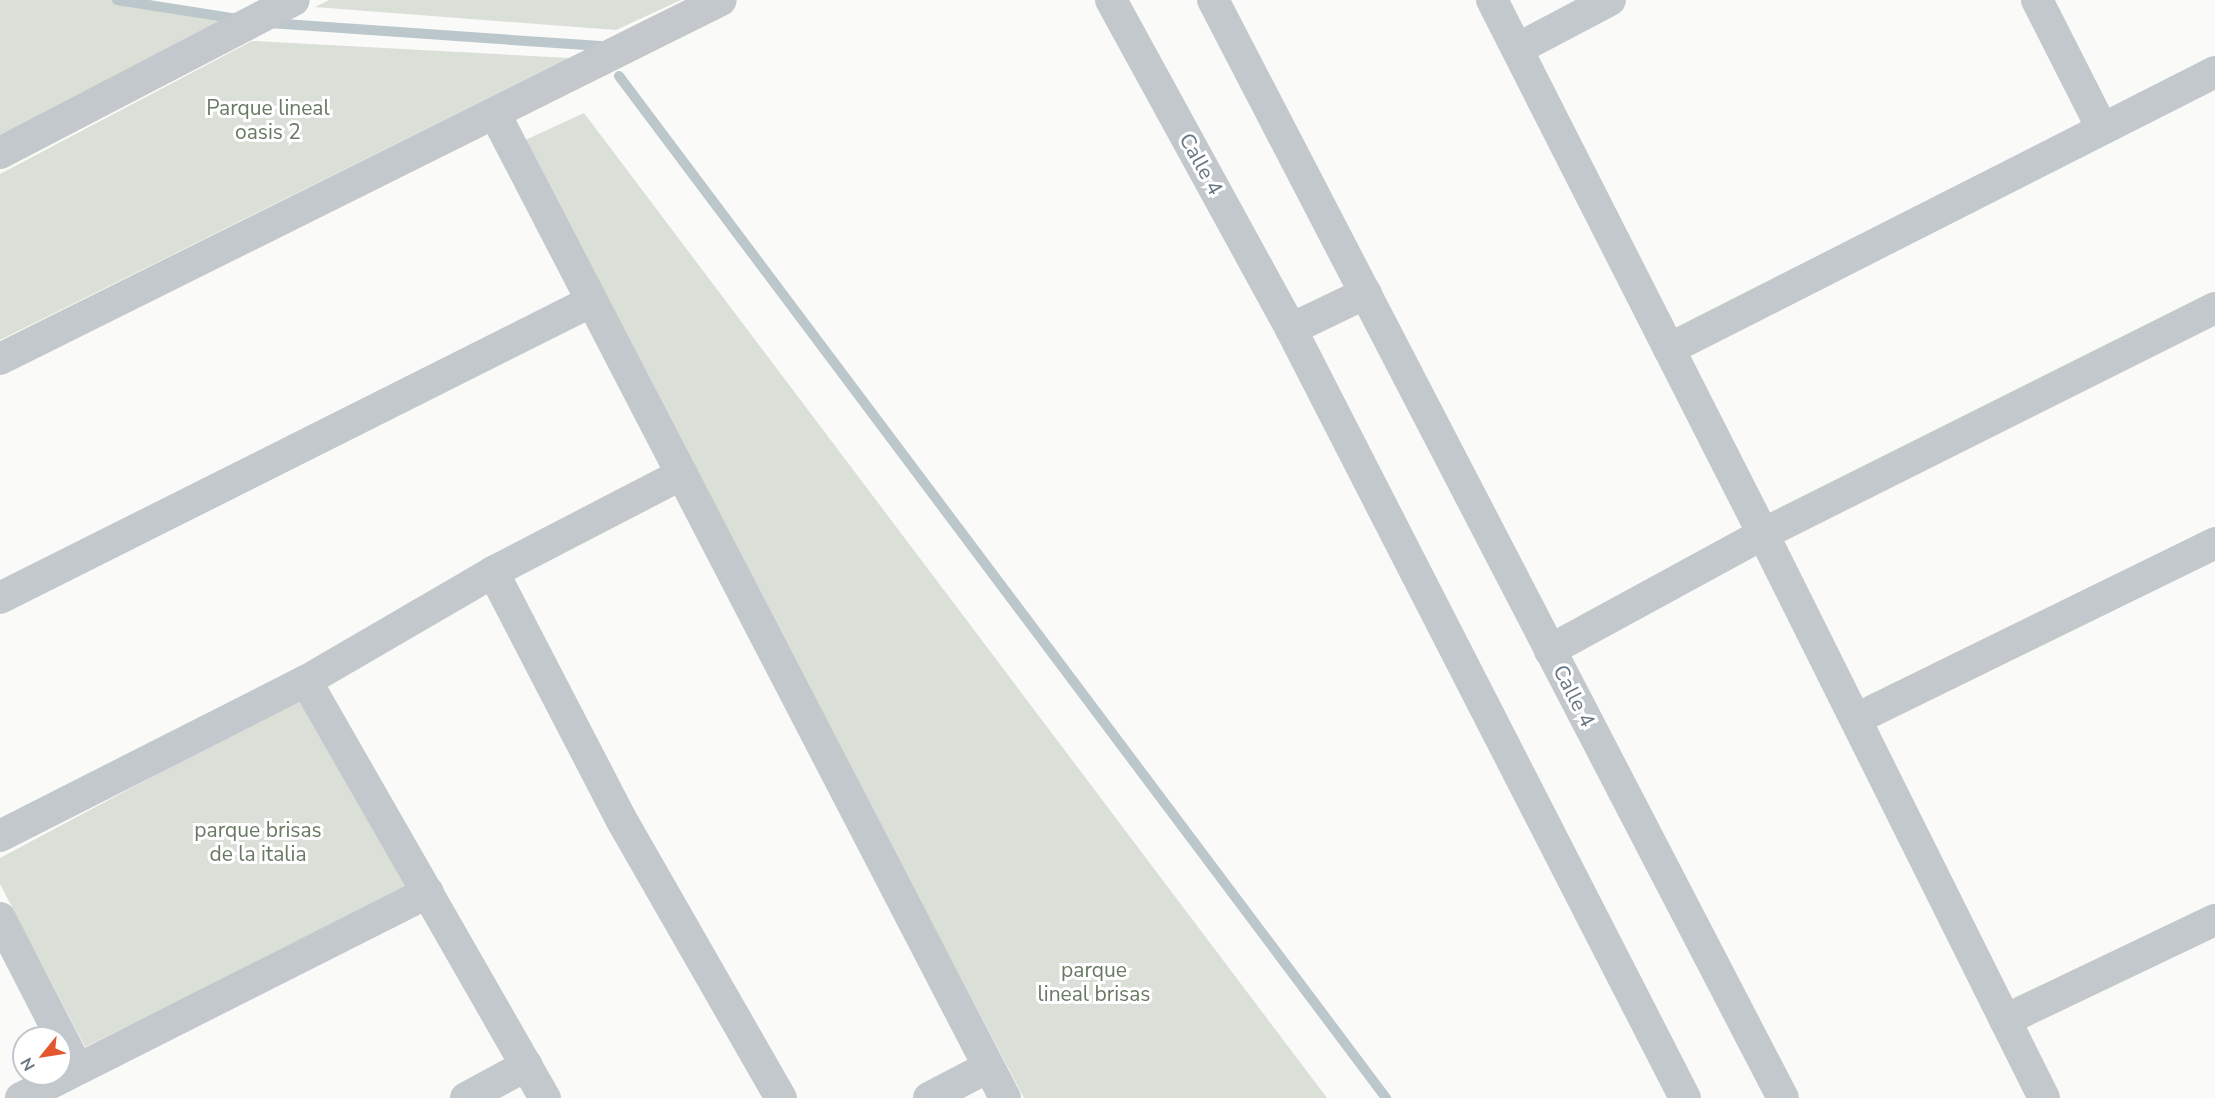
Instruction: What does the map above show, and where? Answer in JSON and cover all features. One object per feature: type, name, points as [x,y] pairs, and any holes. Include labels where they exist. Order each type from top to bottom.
[{"type":"street","points":[[0,153],[294,0]]},
{"type":"street","points":[[0,359],[721,0]]},
{"type":"street","name":"Calle 4","points":[[1111,0],[1291,329],[1685,1098]]},
{"type":"street","name":"Calle 4","points":[[1213,0],[1783,1098]]},
{"type":"street","points":[[1492,0],[1763,534],[2044,1098]]},
{"type":"street","points":[[1517,49],[1610,0]]},
{"type":"street","points":[[2037,0],[2102,128]]},
{"type":"street","points":[[1669,350],[2215,72]]},
{"type":"street","points":[[495,114],[1005,1098]]},
{"type":"street","points":[[1291,329],[1366,293]]},
{"type":"street","points":[[0,598],[592,301]]},
{"type":"street","points":[[1551,650],[1763,534],[2215,308]]},
{"type":"street","points":[[0,836],[306,681],[493,572],[682,474]]},
{"type":"street","points":[[1856,719],[2215,543]]},
{"type":"street","points":[[493,572],[621,819],[782,1098]]},
{"type":"street","points":[[306,681],[545,1098]]},
{"type":"street","points":[[21,1098],[428,892]]},
{"type":"street","points":[[0,918],[77,1068]]},
{"type":"street","points":[[2005,1020],[2215,920]]},
{"type":"street","points":[[466,1098],[527,1065]]},
{"type":"street","points":[[929,1098],[988,1067]]},
{"type":"green space","points":[[0,0],[117,0],[229,19],[0,144]]},
{"type":"green space","points":[[329,0],[681,0],[616,30],[315,7]]},
{"type":"green space","name":"Parque lineal oasis 2","points":[[252,41],[569,58],[0,340],[0,174]]},
{"type":"green space","name":"parque lineal brisas","points":[[584,113],[1327,1098],[1024,1098],[521,142]]},
{"type":"green space","name":"parque brisas de la italia","points":[[298,699],[411,888],[85,1047],[0,884],[0,858]]},
{"type":"waterway","points":[[117,0],[238,19]]},
{"type":"waterway","points":[[270,23],[600,46]]},
{"type":"waterway","points":[[619,76],[1386,1098]]}]
